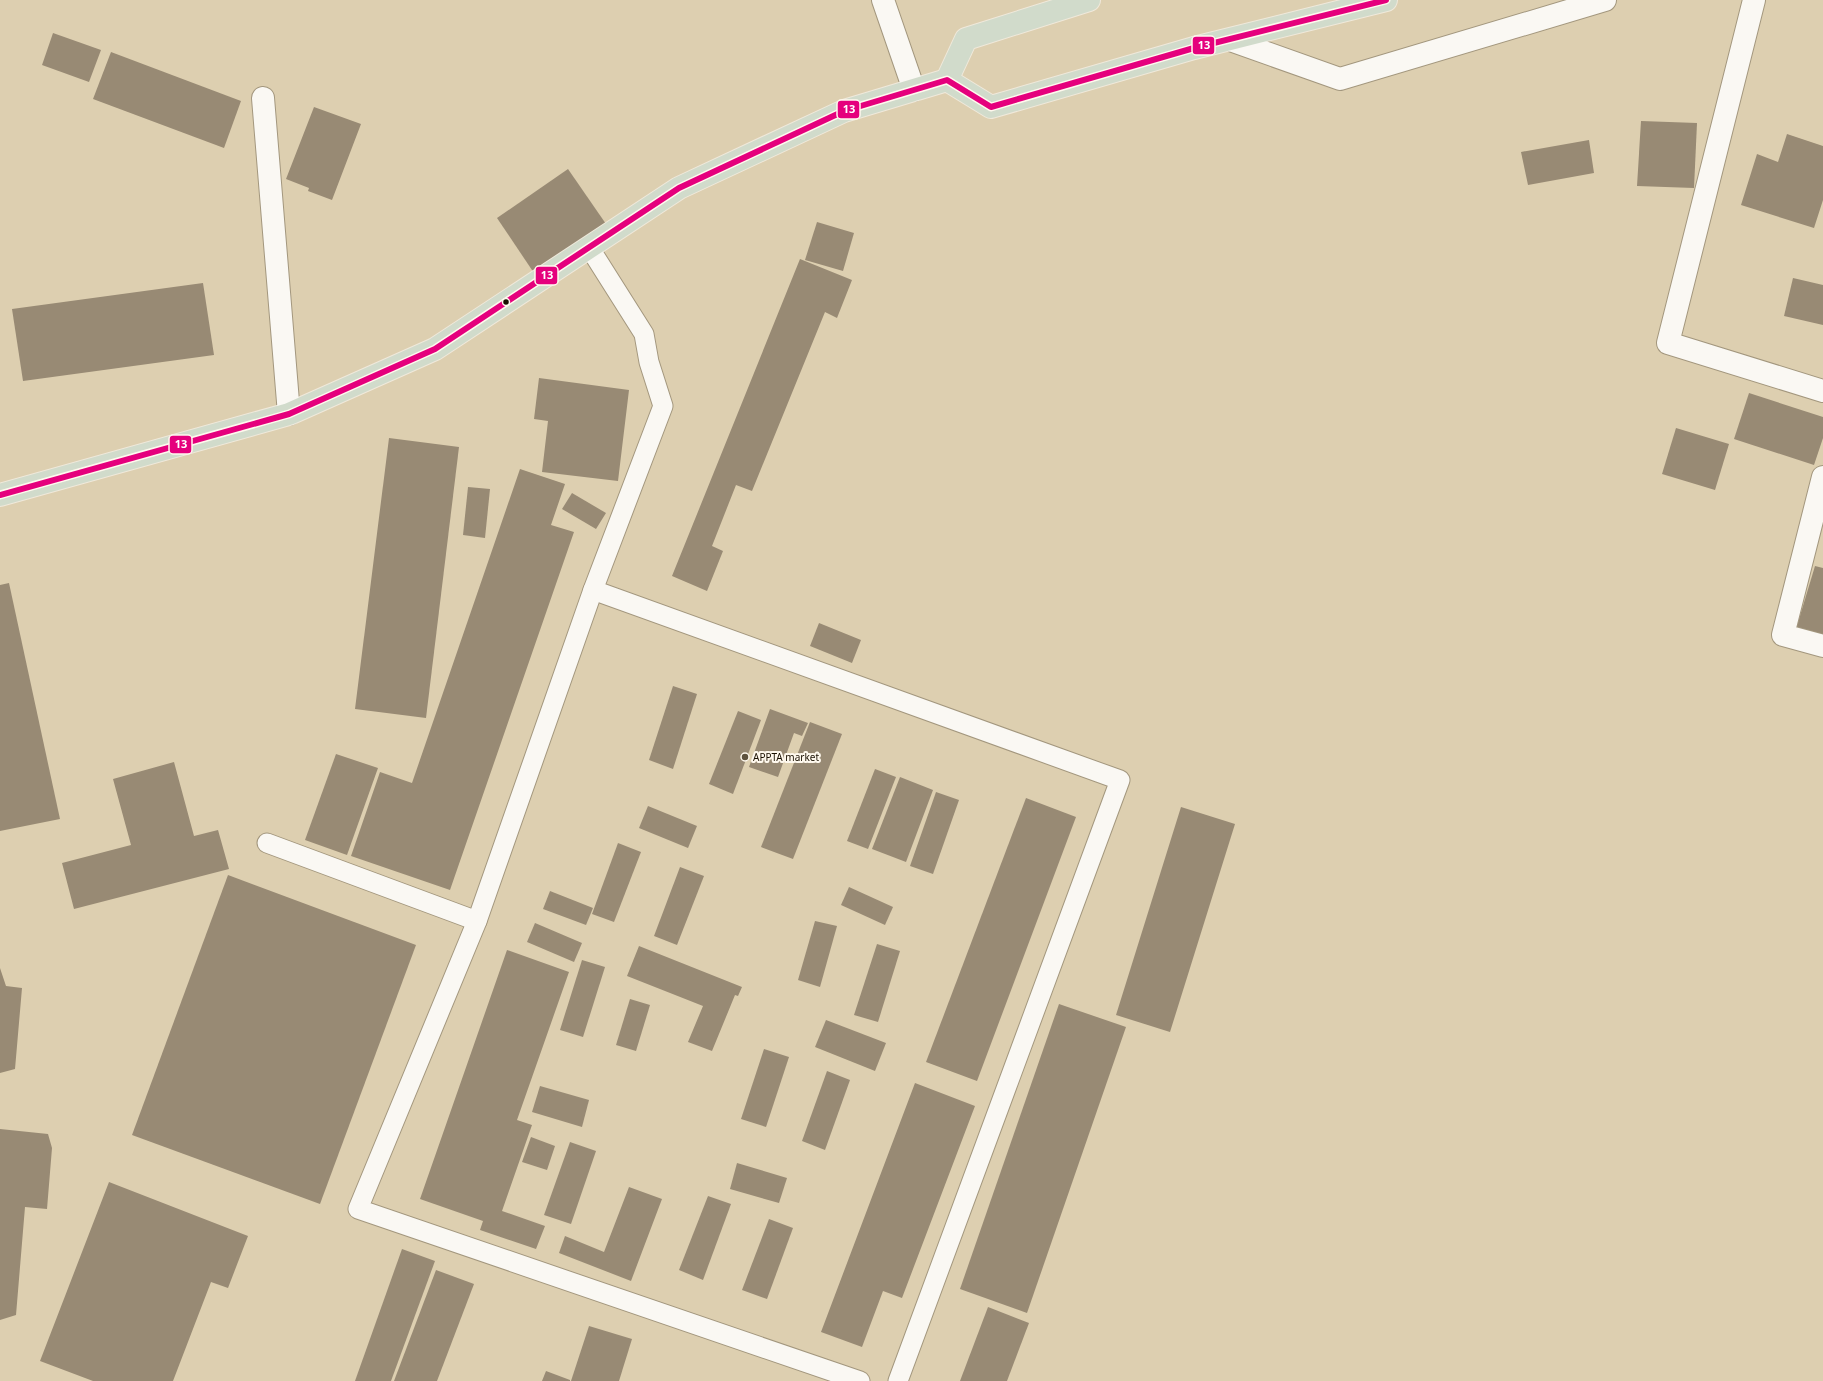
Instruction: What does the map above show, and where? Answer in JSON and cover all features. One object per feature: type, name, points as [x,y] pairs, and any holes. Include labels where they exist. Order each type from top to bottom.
[{"type":"highway","points":[[947,80],[966,39],[1089,0]]},
{"type":"highway","points":[[0,495],[289,414],[435,349],[679,188],[844,111],[947,80],[991,106],[1194,48],[1386,0]]},
{"type":"street","points":[[884,0],[914,90]]},
{"type":"street","points":[[1230,40],[1340,78],[1605,0]]},
{"type":"street","points":[[1754,0],[1668,342],[1823,391]]},
{"type":"street","points":[[263,98],[289,414]]},
{"type":"street","points":[[1823,477],[1783,635],[1823,646]]},
{"type":"lane","points":[[589,247],[644,334],[649,362],[663,406],[593,590],[477,921],[358,1209],[860,1381]]},
{"type":"lane","points":[[593,590],[1120,780],[898,1381]]},
{"type":"lane","points":[[268,843],[477,921]]},
{"type":"building","points":[[53,33],[101,50],[89,82],[42,65]]},
{"type":"building","points":[[111,52],[241,101],[224,148],[93,99]]},
{"type":"building","points":[[314,107],[361,124],[332,200],[308,191],[309,188],[286,179]]},
{"type":"building","points":[[1641,121],[1697,123],[1694,188],[1637,186]]},
{"type":"building","points":[[1787,134],[1823,146],[1823,200],[1814,228],[1741,205],[1757,154],[1778,162]]},
{"type":"building","points":[[1589,140],[1594,173],[1528,185],[1521,152]]},
{"type":"building","points":[[568,169],[606,224],[534,273],[497,218]]},
{"type":"building","points":[[817,222],[854,233],[843,271],[805,260]]},
{"type":"building","points":[[800,259],[852,280],[837,318],[825,312],[752,491],[736,485],[712,546],[723,551],[707,591],[672,576]]},
{"type":"building","points":[[1793,278],[1823,285],[1823,325],[1784,316]]},
{"type":"building","points":[[203,283],[214,355],[23,381],[12,309]]},
{"type":"building","points":[[539,378],[629,390],[618,481],[542,472],[548,421],[534,419]]},
{"type":"building","points":[[1749,393],[1823,417],[1823,438],[1814,465],[1734,439]]},
{"type":"building","points":[[1676,428],[1729,444],[1715,490],[1662,474]]},
{"type":"building","points":[[389,438],[459,447],[426,718],[355,709]]},
{"type":"building","points":[[520,469],[565,484],[551,525],[574,532],[450,890],[351,856],[380,772],[412,783]]},
{"type":"building","points":[[468,487],[490,489],[485,538],[463,535]]},
{"type":"building","points":[[572,493],[606,513],[596,529],[562,509]]},
{"type":"building","points":[[1815,566],[1823,568],[1823,637],[1796,629]]},
{"type":"building","points":[[9,583],[60,819],[0,831],[0,585]]},
{"type":"building","points":[[819,623],[861,640],[852,663],[810,646]]},
{"type":"building","points":[[673,686],[697,694],[673,769],[649,760]]},
{"type":"building","points":[[770,709],[808,723],[802,736],[794,733],[778,777],[749,767]]},
{"type":"building","points":[[738,711],[761,720],[733,794],[709,784]]},
{"type":"building","points":[[810,722],[842,734],[793,859],[761,847]]},
{"type":"building","points":[[336,754],[378,768],[347,855],[305,840]]},
{"type":"building","points":[[174,762],[194,836],[218,830],[229,869],[74,909],[62,863],[131,845],[113,779]]},
{"type":"building","points":[[875,769],[896,777],[868,849],[847,841]]},
{"type":"building","points":[[900,777],[933,790],[906,862],[872,849]]},
{"type":"building","points":[[936,792],[959,800],[933,874],[910,866]]},
{"type":"building","points":[[1026,798],[1076,817],[977,1081],[926,1062]]},
{"type":"building","points":[[648,806],[697,826],[688,848],[639,828]]},
{"type":"building","points":[[1181,807],[1235,824],[1170,1032],[1116,1015]]},
{"type":"building","points":[[618,843],[641,852],[614,922],[592,914]]},
{"type":"building","points":[[680,867],[704,876],[677,945],[654,936]]},
{"type":"building","points":[[228,875],[416,945],[320,1204],[132,1135]]},
{"type":"building","points":[[849,887],[893,907],[885,925],[841,905]]},
{"type":"building","points":[[550,891],[593,908],[586,925],[543,909]]},
{"type":"building","points":[[815,921],[837,926],[820,987],[798,980]]},
{"type":"building","points":[[535,923],[582,943],[574,962],[527,942]]},
{"type":"building","points":[[877,944],[900,951],[878,1022],[854,1015]]},
{"type":"building","points":[[639,946],[742,987],[738,996],[735,995],[712,1051],[688,1042],[703,1006],[627,976]]},
{"type":"building","points":[[507,950],[569,972],[517,1120],[532,1125],[502,1211],[545,1226],[536,1249],[480,1230],[483,1221],[420,1199]]},
{"type":"building","points":[[582,960],[605,967],[583,1037],[560,1030]]},
{"type":"building","points":[[0,968],[6,986],[22,988],[15,1069],[0,1073]]},
{"type":"building","points":[[630,999],[650,1005],[636,1051],[616,1045]]},
{"type":"building","points":[[1059,1004],[1126,1027],[1027,1313],[960,1289]]},
{"type":"building","points":[[826,1020],[886,1043],[875,1071],[815,1047]]},
{"type":"building","points":[[764,1049],[789,1057],[766,1127],[741,1119]]},
{"type":"building","points":[[827,1071],[850,1080],[825,1150],[802,1141]]},
{"type":"building","points":[[915,1083],[975,1106],[902,1298],[883,1291],[862,1347],[821,1332]]},
{"type":"building","points":[[540,1086],[589,1100],[582,1127],[532,1112]]},
{"type":"building","points":[[0,1129],[48,1134],[52,1148],[47,1209],[25,1207],[16,1315],[0,1320]]},
{"type":"building","points":[[531,1137],[555,1146],[547,1170],[522,1162]]},
{"type":"building","points":[[570,1142],[596,1151],[571,1224],[544,1215]]},
{"type":"building","points":[[737,1163],[787,1178],[779,1203],[730,1189]]},
{"type":"building","points":[[109,1182],[248,1236],[228,1288],[211,1282],[173,1381],[93,1381],[40,1361]]},
{"type":"building","points":[[629,1187],[662,1199],[631,1281],[559,1253],[565,1236],[604,1252]]},
{"type":"building","points":[[708,1196],[731,1204],[703,1280],[679,1270]]},
{"type":"building","points":[[769,1219],[793,1228],[767,1299],[742,1290]]},
{"type":"building","points":[[402,1249],[435,1261],[391,1381],[355,1381]]},
{"type":"building","points":[[436,1270],[474,1284],[437,1381],[394,1381]]},
{"type":"building","points":[[988,1307],[1029,1323],[1007,1381],[960,1381]]},
{"type":"building","points":[[589,1326],[632,1339],[619,1381],[571,1381]]},
{"type":"building","points":[[546,1371],[570,1380],[570,1381],[542,1381]]},
{"type":"transit line","name":"13","points":[[0,495],[289,414],[435,349],[679,188],[844,111],[947,80],[991,107],[1194,48],[1386,0]]},
{"type":"place","name":"APPTA market","points":[[745,757]]}]
